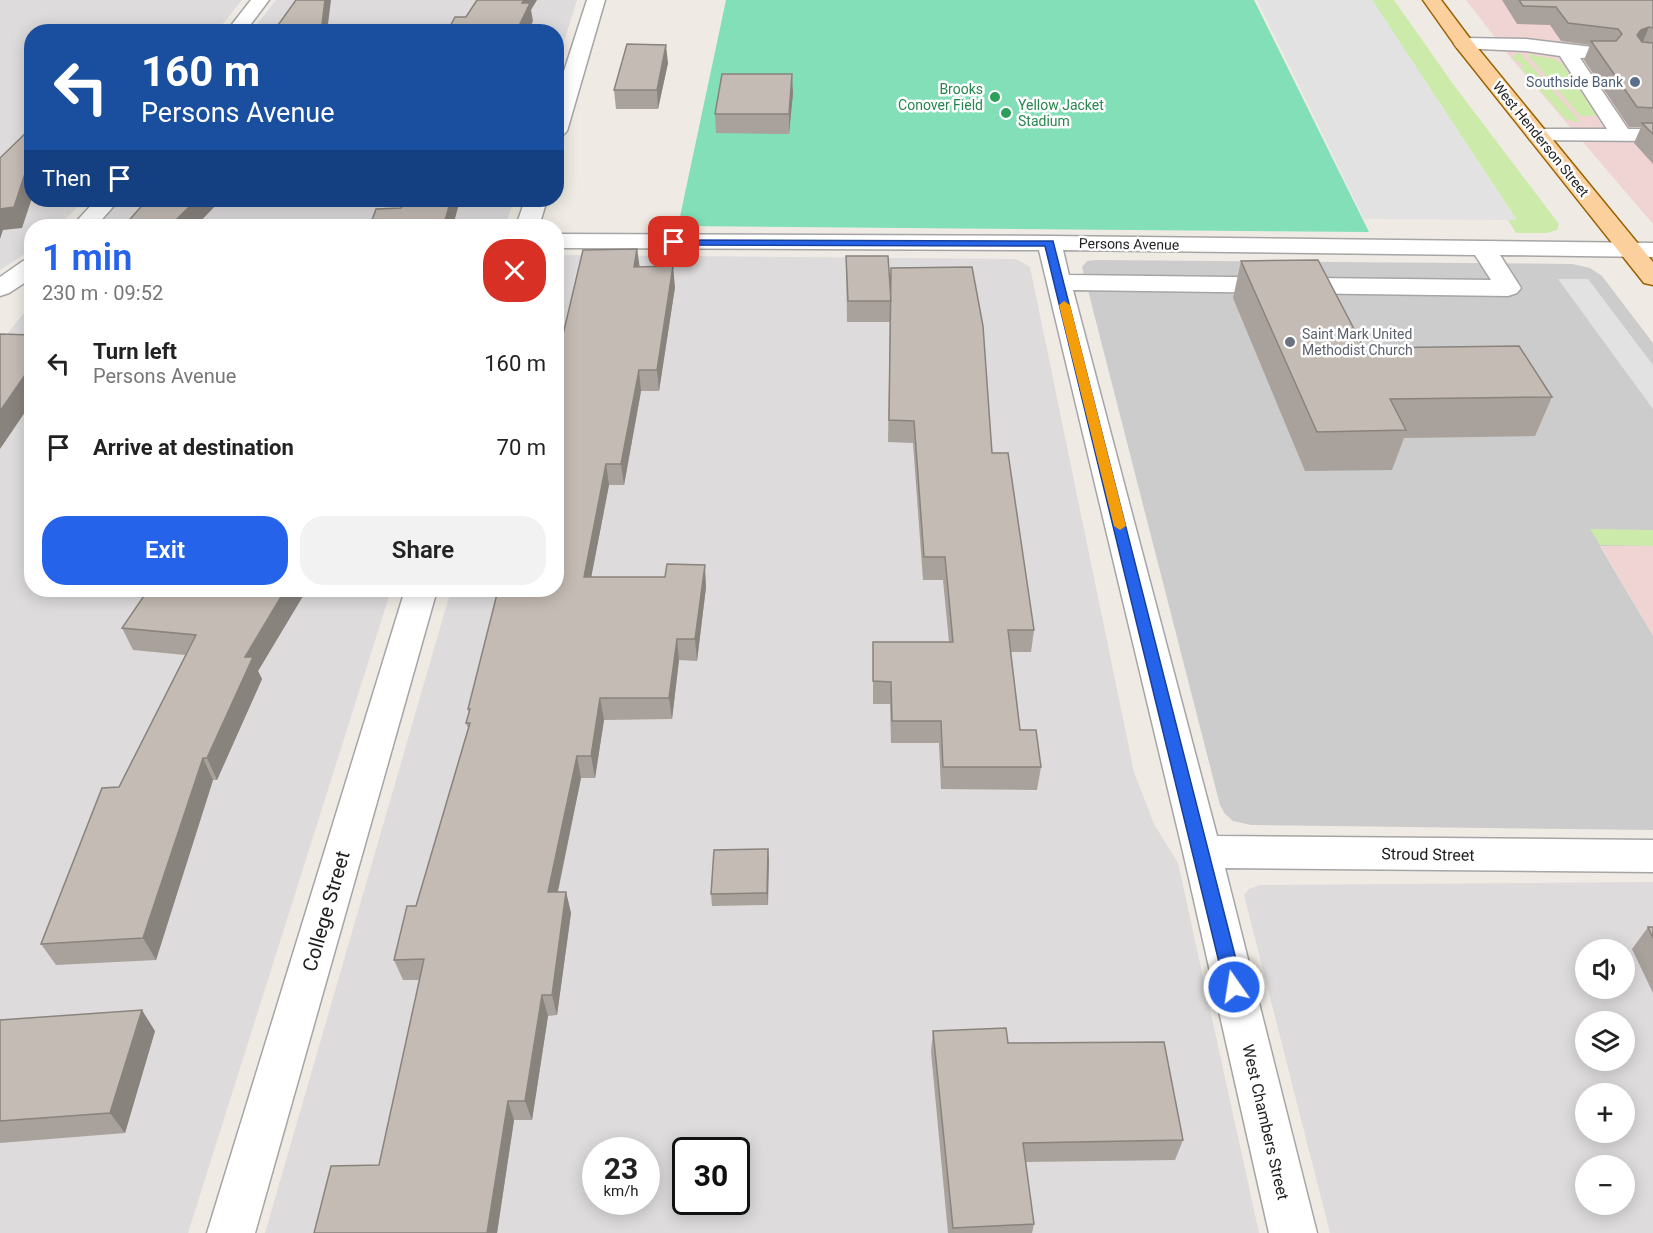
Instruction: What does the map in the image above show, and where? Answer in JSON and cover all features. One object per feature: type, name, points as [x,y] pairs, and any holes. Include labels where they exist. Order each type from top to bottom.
[{"type":"main road","name":"West Henderson Street","points":[[1432,0],[1464,44],[1538,135],[1642,250],[1653,278]]},
{"type":"street","points":[[241,24],[260,0]]},
{"type":"street","points":[[564,105],[596,0]]},
{"type":"street","points":[[1464,44],[1526,45],[1602,53]]},
{"type":"street","points":[[1566,51],[1622,135]]},
{"type":"street","points":[[1538,135],[1653,135]]},
{"type":"street","points":[[89,219],[101,207]]},
{"type":"street","name":"Persons Avenue","points":[[564,241],[1049,243],[1642,250]]},
{"type":"street","name":"West Chambers Street","points":[[1049,243],[1202,852],[1293,1233]]},
{"type":"street","points":[[1279,246],[1294,284]]},
{"type":"street","points":[[1059,282],[1508,288],[1483,248]]},
{"type":"street","points":[[0,288],[24,272]]},
{"type":"street","name":"College Street","points":[[231,1233],[419,597]]},
{"type":"street","name":"Stroud Street","points":[[1202,852],[1653,856]]},
{"type":"shaded area","points":[[0,0],[242,0],[223,24],[24,24],[24,207],[77,207],[66,219],[24,219],[24,255],[0,270]]},
{"type":"shaded area","points":[[276,0],[577,0],[564,42],[564,24],[257,24]]},
{"type":"shaded area","points":[[1257,0],[1372,0],[1516,220],[1364,219]]},
{"type":"shaded area","points":[[1466,0],[1653,0],[1653,224],[1511,58]]},
{"type":"shaded area","points":[[110,207],[512,207],[507,219],[100,219]]},
{"type":"shaded area","points":[[564,255],[1016,259],[1030,267],[1134,772],[1154,824],[1178,863],[1259,1233],[265,1233],[449,597],[564,597]]},
{"type":"shaded area","points":[[1087,261],[1572,264],[1590,268],[1602,276],[1653,343],[1653,546],[1600,546],[1653,636],[1653,830],[1251,825],[1233,821],[1225,814],[1220,805],[1082,267]]},
{"type":"shaded area","points":[[1558,279],[1588,279],[1653,365],[1653,409]]},
{"type":"shaded area","points":[[24,313],[24,597],[389,597],[188,1233],[0,1233],[0,343]]},
{"type":"shaded area","points":[[1600,545],[1653,546],[1653,636]]},
{"type":"shaded area","points":[[1653,882],[1653,1233],[1330,1233],[1244,895],[1249,889],[1260,885]]},
{"type":"green space","name":"Yellow Jacket Stadium","points":[[726,0],[1254,0],[1369,232],[678,226]]},
{"type":"green space","points":[[1372,0],[1394,0],[1453,84],[1559,224],[1557,230],[1547,233],[1516,233],[1508,220],[1516,219]]},
{"type":"green space","points":[[1515,54],[1521,54],[1581,123],[1565,119],[1520,67],[1524,66],[1512,58]]},
{"type":"green space","points":[[1527,54],[1554,59],[1562,64],[1597,116],[1580,116]]},
{"type":"green space","points":[[1590,529],[1653,530],[1653,546],[1600,545]]},
{"type":"building","points":[[296,0],[325,0],[322,24],[279,24]]},
{"type":"building","points":[[477,0],[524,0],[522,3],[530,3],[520,24],[451,24],[455,17],[466,17]]},
{"type":"building","points":[[1519,0],[1653,0],[1653,28],[1641,30],[1637,35],[1642,42],[1653,43],[1653,108],[1637,107],[1591,41],[1616,41],[1622,34],[1618,29],[1568,23],[1556,7],[1523,6]]},
{"type":"building","points":[[627,44],[666,45],[657,90],[614,90]]},
{"type":"building","points":[[722,74],[792,74],[789,114],[715,114]]},
{"type":"building","points":[[1642,123],[1653,123],[1653,134]]},
{"type":"building","points":[[24,135],[24,176],[14,207],[0,209],[0,158]]},
{"type":"building","points":[[141,207],[189,207],[177,219],[130,219]]},
{"type":"building","points":[[449,207],[445,219],[372,219],[376,209]]},
{"type":"building","points":[[637,249],[634,267],[673,266],[657,370],[639,370],[621,464],[606,464],[584,577],[665,577],[667,564],[705,565],[695,639],[677,639],[669,698],[600,698],[591,756],[577,756],[548,892],[566,892],[552,995],[542,995],[525,1101],[508,1101],[487,1233],[314,1233],[331,1166],[379,1165],[424,959],[394,960],[407,906],[416,906],[470,723],[466,723],[470,709],[468,709],[496,597],[564,597],[564,330],[583,250]]},
{"type":"building","points":[[846,256],[888,256],[891,301],[848,301]]},
{"type":"building","points":[[1318,260],[1364,348],[1519,346],[1552,397],[1390,399],[1406,430],[1317,432],[1241,261]]},
{"type":"building","points":[[972,267],[983,326],[992,453],[1008,453],[1034,630],[1008,630],[1020,730],[1036,730],[1041,767],[943,767],[941,721],[892,721],[891,682],[873,681],[873,642],[953,642],[945,557],[924,557],[914,421],[889,420],[891,268]]},
{"type":"building","points":[[0,334],[24,335],[24,376],[0,411]]},
{"type":"building","points":[[143,597],[281,597],[245,657],[253,657],[207,758],[203,758],[143,938],[41,944],[102,788],[119,787],[196,635],[122,628]]},
{"type":"building","points":[[768,849],[767,893],[711,894],[714,850]]},
{"type":"building","points":[[1648,927],[1653,927],[1653,938]]},
{"type":"building","points":[[142,1010],[110,1113],[0,1121],[0,1020]]},
{"type":"building","points":[[1006,1028],[1008,1043],[1164,1042],[1183,1140],[1023,1143],[1034,1224],[953,1228],[933,1031]]},
{"type":"slow traffic","points":[[1064,305],[1120,526]]},
{"type":"place","name":"Southside Bank","points":[[1635,82]]},
{"type":"place","name":"Brooks Conover Field","points":[[995,97]]},
{"type":"place","name":"Yellow Jacket Stadium","points":[[1006,113]]},
{"type":"place","name":"Saint Mark United Methodist Church","points":[[1290,342]]},
{"type":"route","points":[[674,242],[1049,243],[1234,987]]}]
